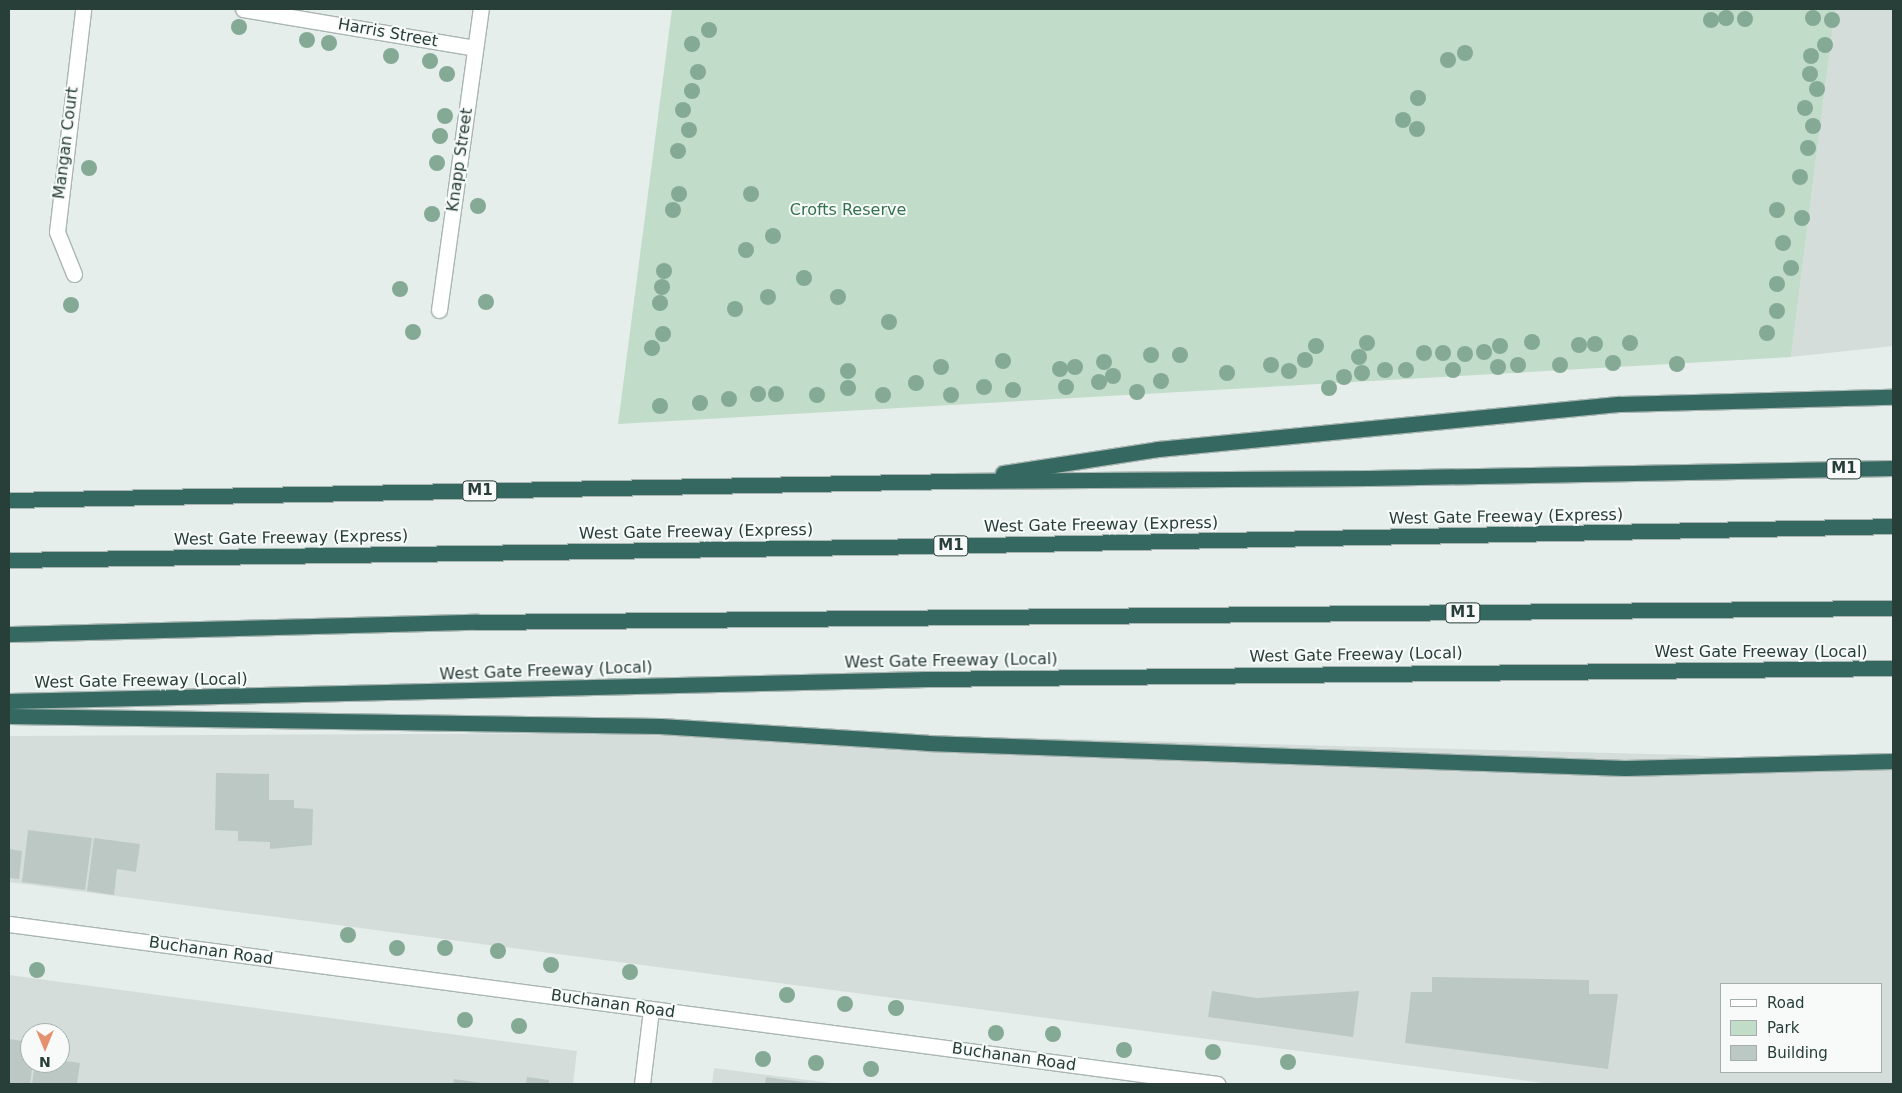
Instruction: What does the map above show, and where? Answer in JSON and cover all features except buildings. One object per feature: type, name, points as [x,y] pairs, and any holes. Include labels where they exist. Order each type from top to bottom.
[{"type":"highway","points":[[952,481],[1158,449],[1618,404],[1893,397]]},
{"type":"highway","name":"M1","points":[[9,500],[952,481],[1369,478],[1893,468]]},
{"type":"highway","name":"West Gate Freeway (Express)","points":[[9,560],[944,546],[1893,526]]},
{"type":"highway","name":"M1","points":[[9,634],[476,622],[1893,608]]},
{"type":"highway","name":"West Gate Freeway (Local)","points":[[9,701],[947,678],[1893,668]]},
{"type":"highway","points":[[9,716],[660,726],[927,743],[1625,768],[1893,762]]},
{"type":"street","name":"Mangan Court","points":[[74,274],[57,232],[83,9]]},
{"type":"street","name":"Harris Street","points":[[242,9],[475,48]]},
{"type":"street","name":"Knapp Street","points":[[439,310],[480,9]]},
{"type":"street","name":"Buchanan Road","points":[[9,924],[1217,1084]]},
{"type":"street","points":[[642,1084],[651,1010]]},
{"type":"shaded area","points":[[1835,9],[1893,9],[1893,346],[1791,357]]},
{"type":"shaded area","points":[[799,732],[1687,755],[1893,767],[1893,1084],[1550,1084],[9,882],[9,736]]},
{"type":"shaded area","points":[[9,975],[577,1051],[573,1084],[9,1084]]},
{"type":"shaded area","points":[[714,1068],[839,1084],[712,1084]]},
{"type":"green space","name":"Crofts Reserve","points":[[672,9],[1835,9],[1791,357],[618,424]]}]
